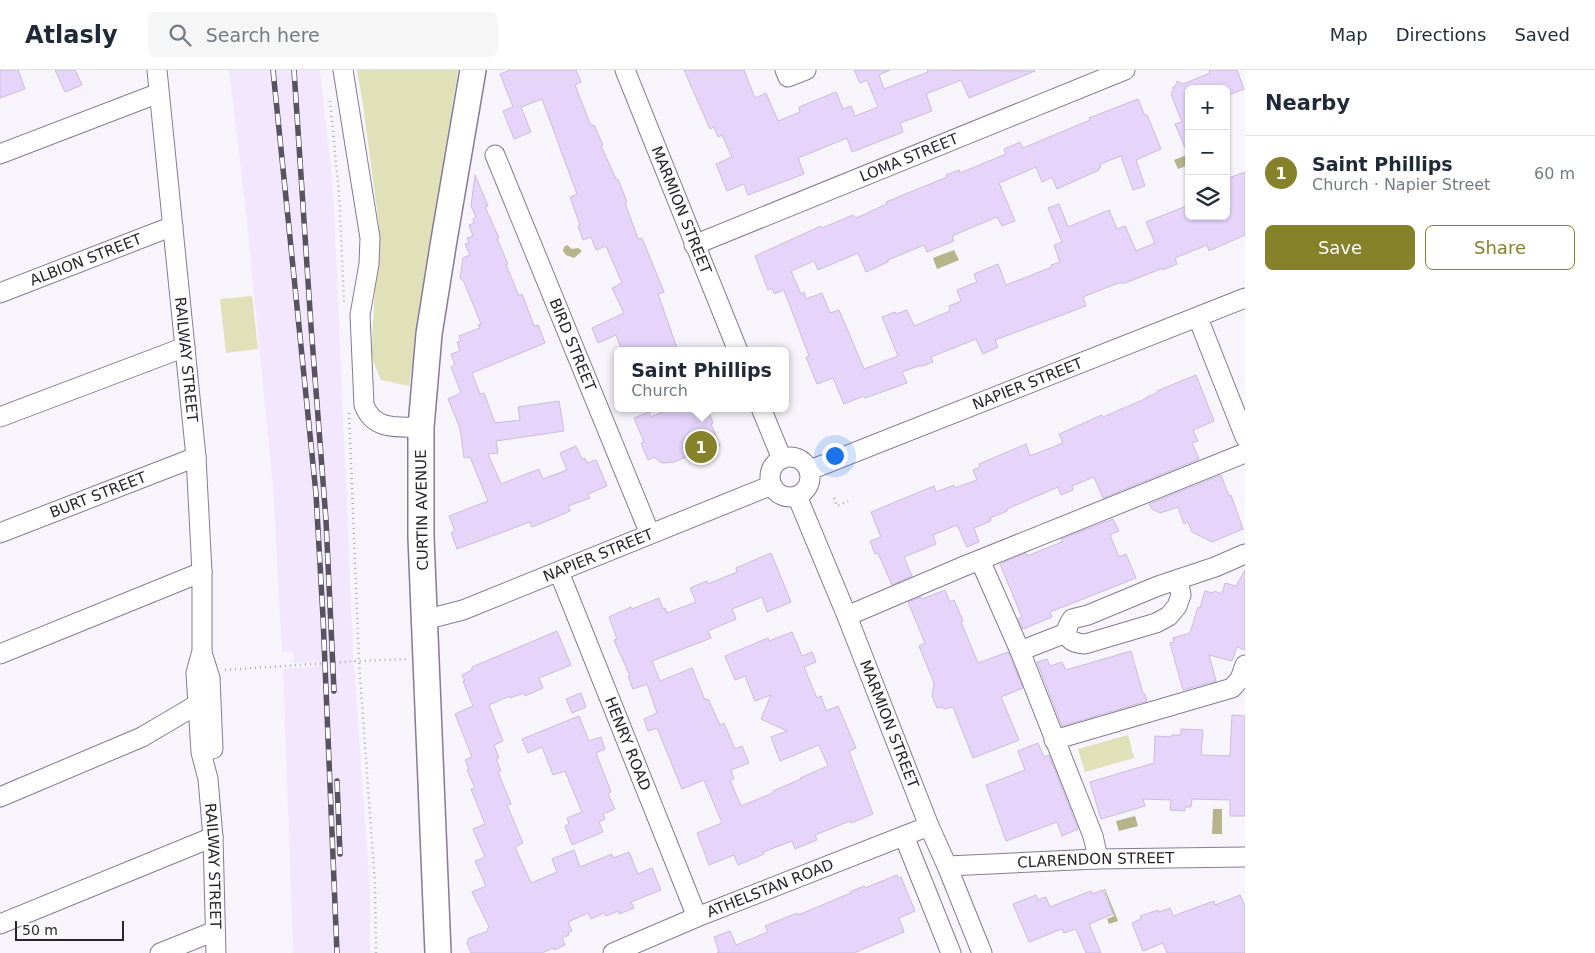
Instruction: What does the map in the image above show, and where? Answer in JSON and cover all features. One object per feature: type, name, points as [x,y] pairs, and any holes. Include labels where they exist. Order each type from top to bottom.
[{"type":"main road","name":"CURTIN AVENUE","points":[[438,953],[421,538],[421,427],[431,324],[474,70]]},
{"type":"street","name":"RAILWAY STREET","points":[[157,70],[196,457],[202,572],[202,651],[210,678],[205,709]]},
{"type":"street","points":[[343,70],[370,238],[370,264],[360,315],[364,405],[371,417],[382,425],[421,427]]},
{"type":"street","name":"MARMION STREET","points":[[625,70],[736,347]]},
{"type":"street","points":[[785,70],[788,77],[806,70]]},
{"type":"street","name":"LOMA STREET","points":[[694,245],[1125,70]]},
{"type":"street","points":[[0,154],[159,93]]},
{"type":"street","name":"BIRD STREET","points":[[495,155],[650,534]]},
{"type":"street","name":"ALBION STREET","points":[[0,293],[173,226]]},
{"type":"street","name":"NAPIER STREET","points":[[810,470],[1245,298]]},
{"type":"street","points":[[1198,318],[1245,437]]},
{"type":"street","points":[[0,417],[185,347]]},
{"type":"street","points":[[763,412],[782,459]]},
{"type":"street","points":[[847,616],[1245,453]]},
{"type":"street","points":[[791,456],[803,460],[810,470],[810,483],[797,496],[791,497],[780,494],[772,486],[770,480],[772,468],[777,460],[782,459],[791,456]]},
{"type":"street","name":"BURT STREET","points":[[0,533],[196,457]]},
{"type":"street","name":"NAPIER STREET","points":[[424,620],[463,610],[772,486]]},
{"type":"street","name":"MARMION STREET","points":[[797,496],[982,953]]},
{"type":"street","points":[[1178,579],[1181,595],[1177,606],[1168,616],[1156,623],[1085,644],[1076,644],[1066,634],[1067,626],[1072,619],[1088,615],[1178,579],[1215,567],[1245,554]]},
{"type":"street","points":[[980,560],[1020,651],[1093,836],[1096,860]]},
{"type":"street","points":[[0,654],[202,572]]},
{"type":"street","name":"HENRY ROAD","points":[[558,572],[697,917]]},
{"type":"street","points":[[1020,651],[1066,634]]},
{"type":"street","name":"RAILWAY STREET","points":[[202,651],[196,672],[213,750],[208,780],[213,837],[216,953]]},
{"type":"street","points":[[1054,740],[1232,688],[1240,680],[1245,665]]},
{"type":"street","points":[[0,797],[142,737],[172,729],[205,709]]},
{"type":"street","name":"ATHELSTAN ROAD","points":[[613,953],[697,917],[929,826]]},
{"type":"street","points":[[904,836],[951,953]]},
{"type":"street","points":[[0,924],[213,837]]},
{"type":"street","name":"CLARENDON STREET","points":[[948,866],[1096,860],[1245,857]]},
{"type":"street","points":[[160,953],[215,931]]},
{"type":"path","points":[[330,99],[339,193],[345,310]]},
{"type":"path","points":[[349,407],[359,661],[375,885],[376,953]]},
{"type":"path","points":[[834,498],[837,506],[848,501]]},
{"type":"path","points":[[208,672],[414,659]]},
{"type":"shaded area","points":[[229,70],[320,70],[334,205],[353,650],[370,889],[370,953],[293,953],[283,669],[318,666],[319,664],[318,662],[294,663],[293,652],[282,652],[273,488],[246,212]]},
{"type":"shaded area","points":[[1185,156],[1185,166],[1178,169],[1174,160]]},
{"type":"shaded area","points":[[567,245],[572,249],[578,248],[582,251],[574,258],[566,255],[563,251]]},
{"type":"shaded area","points":[[954,250],[959,260],[937,269],[933,258]]},
{"type":"shaded area","points":[[1213,809],[1222,809],[1222,834],[1212,834]]},
{"type":"shaded area","points":[[1135,816],[1138,826],[1119,831],[1116,821]]},
{"type":"shaded area","points":[[1104,889],[1118,921],[1109,924],[1107,919],[1114,916]]},
{"type":"green space","points":[[357,70],[458,70],[409,386],[381,380],[371,356],[379,225]]},
{"type":"green space","points":[[252,296],[258,349],[226,353],[220,299]]},
{"type":"green space","points":[[1128,735],[1134,758],[1085,772],[1078,749]]},
{"type":"building","points":[[0,70],[18,70],[25,89],[0,98]]},
{"type":"building","points":[[55,70],[75,70],[82,85],[65,92]]},
{"type":"building","points":[[510,70],[576,70],[581,82],[575,85],[591,126],[594,125],[603,145],[601,146],[616,179],[618,179],[638,239],[642,238],[664,292],[658,294],[677,347],[620,347],[616,335],[598,343],[592,328],[624,313],[612,288],[622,283],[606,246],[596,250],[591,237],[583,240],[570,197],[577,194],[542,99],[521,107],[531,132],[514,139],[503,111],[513,107],[500,74]]},
{"type":"building","points":[[684,70],[744,70],[755,98],[766,93],[778,121],[800,112],[799,107],[836,92],[843,109],[851,106],[855,116],[878,107],[867,80],[860,83],[854,70],[890,70],[879,75],[884,89],[928,72],[927,70],[1035,71],[969,98],[961,80],[926,94],[932,111],[900,123],[903,132],[852,152],[847,138],[798,158],[804,174],[748,195],[744,184],[727,191],[716,164],[732,157],[722,135],[718,137],[714,127],[710,129]]},
{"type":"building","points":[[1209,70],[1237,70],[1244,89],[1230,94],[1230,85],[1185,85],[1185,148],[1175,124],[1182,122],[1171,94],[1174,89],[1172,88],[1175,87],[1177,81],[1183,84],[1210,73]]},
{"type":"building","points":[[1138,99],[1161,149],[1136,160],[1145,186],[1133,190],[1121,156],[1100,164],[1099,170],[1057,189],[1052,177],[1042,182],[1036,167],[999,183],[1015,221],[1002,226],[997,217],[952,236],[954,241],[927,252],[924,245],[888,260],[888,262],[866,272],[858,253],[818,270],[814,261],[791,271],[801,294],[804,292],[806,299],[822,293],[830,313],[839,310],[864,369],[898,356],[882,317],[907,310],[914,326],[950,311],[949,306],[961,301],[957,290],[977,282],[974,274],[998,264],[1006,285],[1060,262],[1054,245],[1062,242],[1048,208],[1059,204],[1068,227],[1109,210],[1117,229],[1125,226],[1136,251],[1155,243],[1146,222],[1185,207],[1185,220],[1230,220],[1230,178],[1245,172],[1245,235],[1209,251],[1207,245],[1175,258],[1177,264],[1163,270],[1163,268],[1125,283],[1118,283],[1083,297],[1086,306],[995,340],[998,347],[983,354],[976,339],[931,357],[933,362],[902,372],[907,383],[865,398],[864,396],[844,404],[833,378],[817,384],[806,357],[809,356],[784,290],[774,294],[772,288],[768,290],[755,256],[821,226],[822,228],[853,215],[856,218],[887,204],[886,202],[947,177],[946,175],[959,170],[960,173],[1006,154],[1004,149],[1020,142],[1023,148],[1090,120],[1089,118]]},
{"type":"building","points":[[475,175],[488,206],[485,207],[508,264],[506,265],[519,296],[522,294],[534,326],[538,325],[545,343],[472,373],[480,394],[484,393],[495,423],[520,420],[518,407],[559,401],[564,431],[496,441],[498,453],[488,454],[501,484],[539,469],[543,479],[567,470],[560,453],[576,446],[582,459],[585,458],[587,463],[596,460],[607,486],[588,494],[590,498],[568,506],[570,511],[561,515],[532,527],[530,522],[457,549],[451,532],[455,531],[449,516],[488,501],[470,457],[464,458],[460,428],[448,399],[461,393],[451,367],[455,365],[451,354],[460,351],[457,342],[461,341],[459,336],[480,328],[478,325],[481,324],[464,282],[460,278],[463,258],[470,255],[465,244],[469,243],[467,238],[473,236],[469,225],[474,223],[473,219],[476,217],[471,206]]},
{"type":"building","points":[[1196,375],[1214,421],[1193,430],[1198,441],[1192,443],[1199,459],[1103,498],[1094,477],[1072,486],[1073,490],[1061,495],[1058,487],[1007,509],[1007,511],[990,518],[991,521],[974,528],[979,542],[967,547],[957,525],[933,535],[936,544],[904,557],[912,576],[892,585],[878,553],[875,554],[870,541],[881,537],[871,512],[934,486],[936,492],[954,485],[955,488],[977,480],[973,470],[980,467],[979,464],[1026,444],[1030,456],[1063,443],[1059,434],[1102,415],[1103,417]]},
{"type":"building","points":[[649,412],[651,417],[663,412],[709,412],[713,423],[711,424],[720,446],[702,454],[701,451],[674,462],[662,463],[654,457],[648,460],[641,443],[644,442],[634,418]]},
{"type":"building","points":[[1221,475],[1229,496],[1231,495],[1243,529],[1212,542],[1192,532],[1188,522],[1184,524],[1178,507],[1160,513],[1152,509],[1149,504]]},
{"type":"building","points":[[1113,519],[1119,531],[1110,535],[1119,557],[1126,554],[1136,578],[1050,612],[1052,617],[1023,629],[1018,619],[1022,617],[1000,564],[1026,553],[1027,556],[1062,542],[1061,539]]},
{"type":"building","points":[[771,553],[791,602],[767,612],[762,597],[732,609],[736,619],[708,631],[711,638],[652,661],[660,681],[692,668],[705,700],[708,699],[720,725],[724,723],[735,749],[742,746],[749,763],[731,770],[734,779],[730,780],[741,806],[773,793],[773,791],[828,766],[819,745],[780,761],[771,737],[787,731],[761,719],[771,695],[755,701],[745,676],[735,680],[725,656],[768,638],[769,641],[792,632],[802,656],[812,652],[816,662],[804,667],[817,698],[821,696],[826,711],[838,706],[856,748],[849,751],[873,814],[815,835],[817,840],[795,849],[792,841],[763,852],[764,854],[738,865],[734,855],[709,865],[697,833],[722,823],[704,780],[682,789],[657,728],[648,731],[644,719],[657,713],[647,684],[633,689],[628,676],[630,676],[614,640],[617,639],[609,617],[631,607],[632,609],[659,598],[663,609],[665,608],[667,613],[696,602],[690,588],[707,581],[708,584],[737,572],[736,568]]},
{"type":"building","points":[[1245,570],[1245,650],[1237,647],[1232,661],[1209,655],[1216,681],[1183,690],[1170,643],[1174,642],[1173,638],[1190,633],[1205,591],[1213,593],[1214,591],[1222,594],[1225,583],[1236,586]]},
{"type":"building","points":[[945,590],[950,602],[954,600],[978,663],[1008,652],[1023,688],[1001,697],[1019,740],[973,758],[953,707],[937,708],[932,696],[934,683],[919,646],[925,643],[908,602]]},
{"type":"building","points":[[557,631],[571,665],[539,678],[543,688],[525,696],[524,693],[510,698],[510,696],[489,705],[503,741],[494,745],[499,758],[496,759],[501,771],[498,772],[511,804],[507,805],[523,843],[515,847],[531,883],[557,872],[552,859],[574,850],[580,867],[612,854],[613,858],[629,852],[638,874],[652,868],[661,890],[631,902],[634,908],[619,914],[618,911],[606,916],[604,913],[591,919],[588,913],[568,922],[572,931],[568,933],[569,935],[562,938],[565,945],[554,950],[553,948],[542,953],[471,953],[467,943],[469,938],[488,931],[489,927],[472,892],[486,886],[475,861],[485,857],[473,829],[485,824],[471,789],[475,788],[465,760],[472,757],[455,714],[473,706],[462,675],[472,670],[472,667]]},
{"type":"building","points":[[1131,651],[1143,694],[1145,694],[1147,701],[1062,726],[1037,662],[1047,659],[1050,666],[1062,662],[1066,670]]},
{"type":"building","points":[[581,693],[586,707],[572,713],[566,699]]},
{"type":"building","points":[[1232,715],[1245,716],[1245,816],[1230,816],[1230,800],[1192,799],[1191,807],[1185,807],[1185,811],[1170,810],[1171,800],[1143,799],[1145,806],[1101,819],[1090,782],[1154,763],[1155,736],[1171,737],[1172,735],[1181,735],[1181,729],[1203,730],[1201,755],[1230,756]]},
{"type":"building","points":[[579,716],[589,741],[601,737],[605,749],[596,753],[611,792],[608,794],[615,809],[603,814],[605,819],[599,822],[603,832],[572,845],[565,826],[569,824],[567,818],[582,812],[565,771],[553,775],[542,747],[528,753],[522,739]]},
{"type":"building","points":[[1038,743],[1044,757],[1049,755],[1078,829],[1062,836],[1057,822],[1006,841],[986,785],[1025,770],[1018,751]]},
{"type":"building","points":[[897,875],[898,878],[901,877],[915,911],[899,918],[904,932],[854,953],[717,953],[719,952],[714,937],[730,931],[736,945],[768,932],[765,926],[797,913],[798,915],[864,886],[865,888]]},
{"type":"building","points":[[1103,890],[1113,914],[1089,924],[1101,953],[1086,953],[1076,929],[1064,933],[1062,929],[1029,942],[1013,904],[1036,895],[1038,900],[1046,897],[1050,907],[1091,891],[1092,894]]},
{"type":"building","points":[[1240,895],[1245,906],[1245,953],[1167,953],[1163,943],[1143,951],[1132,923],[1141,919],[1140,916],[1170,908],[1173,916],[1214,901],[1215,905]]},
{"type":"railway","points":[[273,70],[316,494],[337,953]]},
{"type":"railway","points":[[294,70],[326,520],[334,691]]},
{"type":"railway","points":[[337,781],[340,854]]},
{"type":"place","name":"Saint Phillips","points":[[701,447]]}]
